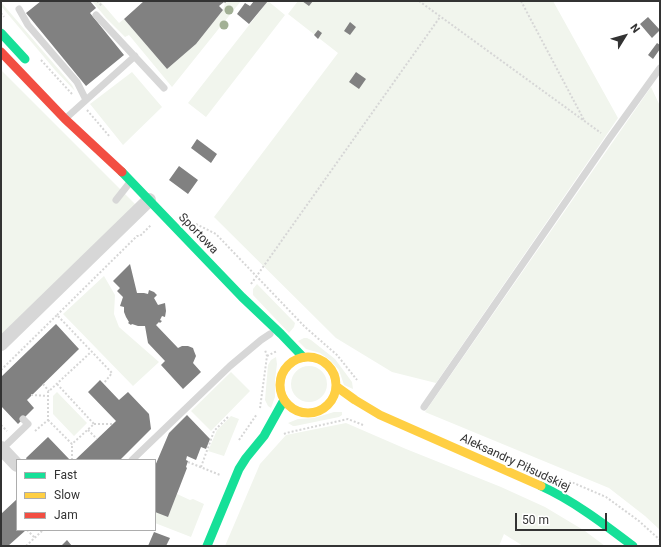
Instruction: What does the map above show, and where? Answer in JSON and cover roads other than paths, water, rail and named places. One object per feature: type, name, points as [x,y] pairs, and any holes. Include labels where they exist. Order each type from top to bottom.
[{"type":"street","points":[[1,33],[31,66]]},
{"type":"street","name":"Sportowa","points":[[1,52],[65,119],[131,181],[145,204],[242,297],[259,314],[273,332],[289,342],[303,357]]},
{"type":"street","name":"Sportowa","points":[[76,115],[120,170]]},
{"type":"street","points":[[1,344],[145,204]]},
{"type":"street","name":"Sportowa","points":[[273,332],[275,343]]},
{"type":"street","points":[[281,356],[285,368]]},
{"type":"street","points":[[308,356],[318,358],[327,363],[336,377],[337,387],[334,397],[328,406],[314,413],[304,413],[298,411],[284,400],[280,391],[280,381],[285,368],[296,359],[303,357],[308,356]]},
{"type":"street","name":"Aleksandry Piłsudskiej","points":[[337,387],[380,415],[550,490],[593,516],[633,546]]},
{"type":"street","points":[[207,546],[239,469],[264,436],[284,400]]},
{"type":"street","points":[[328,406],[340,407]]},
{"type":"street","name":"Aleksandry Piłsudskiej","points":[[352,408],[380,415]]},
{"type":"street","points":[[264,436],[298,411]]},
{"type":"street","points":[[2,449],[16,464]]},
{"type":"lane","points":[[19,10],[28,25],[77,82],[84,102]]},
{"type":"lane","points":[[96,15],[164,88]]},
{"type":"lane","points":[[65,119],[76,115],[84,102],[134,56]]},
{"type":"lane","points":[[424,407],[609,139],[660,68]]},
{"type":"lane","points":[[116,200],[131,181]]},
{"type":"lane","points":[[133,459],[230,366],[273,332]]},
{"type":"lane","points":[[2,449],[28,424],[23,419]]}]
